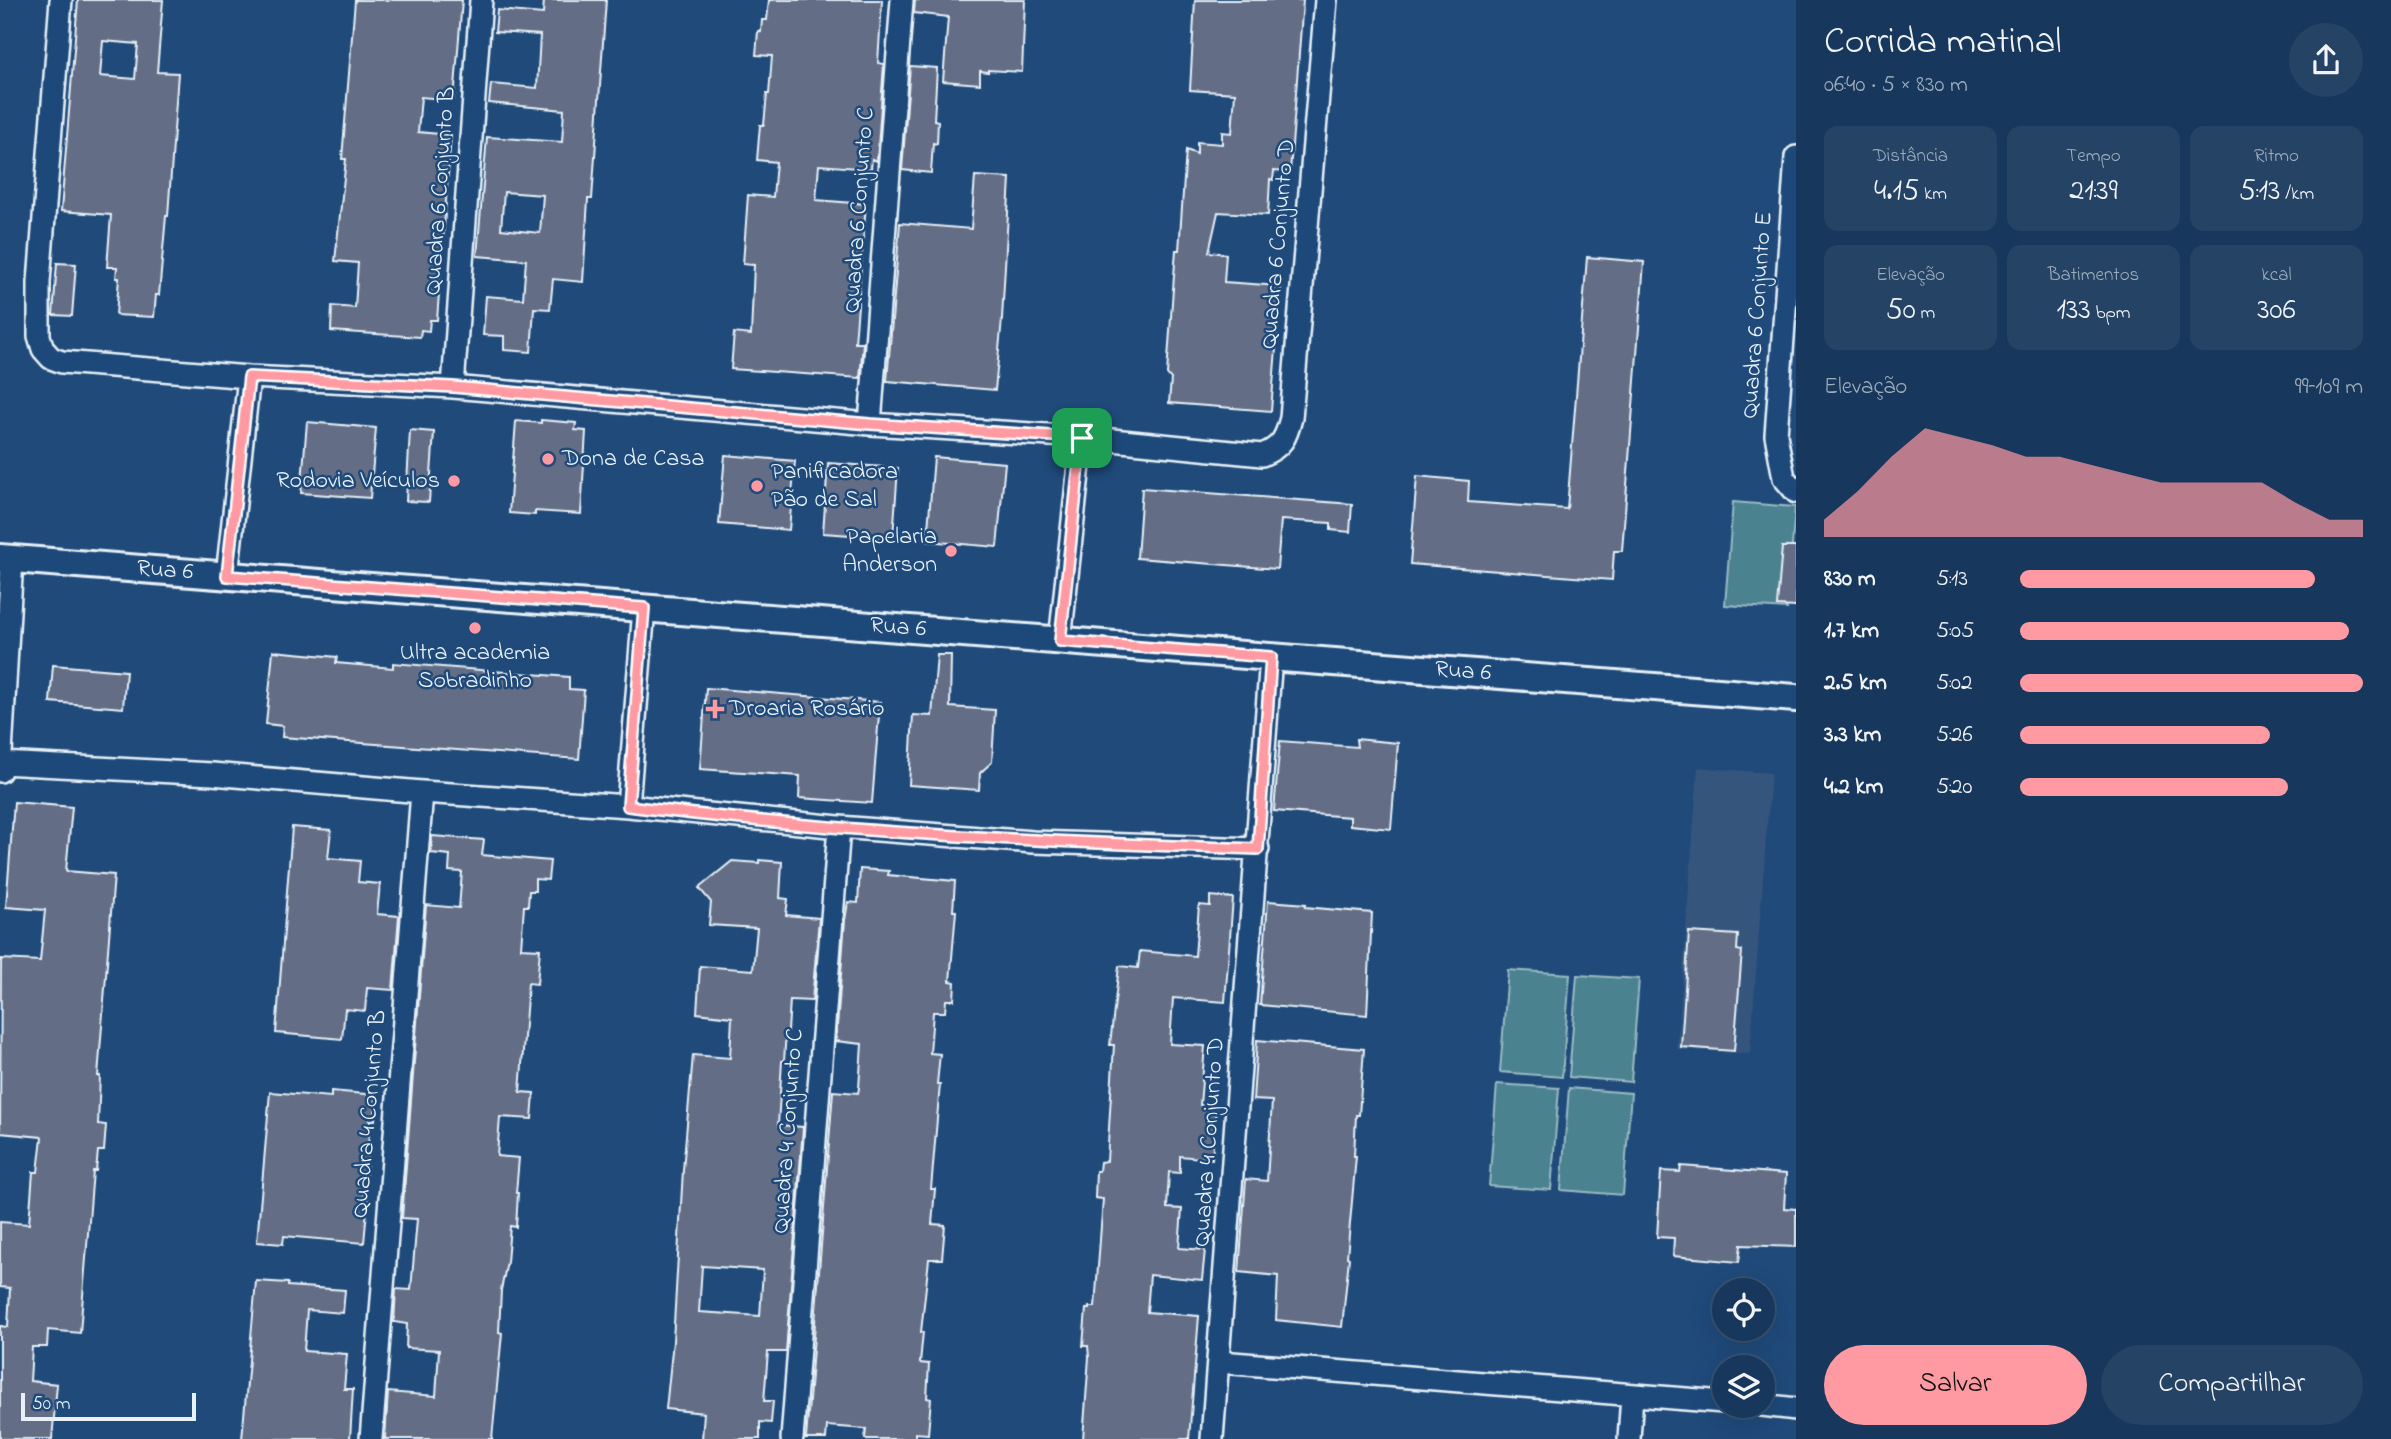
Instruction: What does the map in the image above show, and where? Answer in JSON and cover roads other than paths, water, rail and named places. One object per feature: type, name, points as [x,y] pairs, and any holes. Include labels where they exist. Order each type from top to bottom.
[{"type":"street","points":[[61,0],[39,282],[39,337],[43,349],[51,358],[62,362],[249,377],[453,387],[870,424],[1082,438],[1060,641]]},
{"type":"street","name":"Quadra 6 Conjunto B","points":[[453,387],[481,0]]},
{"type":"street","name":"Quadra 6 Conjunto C","points":[[870,424],[902,0]]},
{"type":"street","name":"Quadra 6 Conjunto D","points":[[1082,438],[1262,455],[1276,450],[1285,440],[1291,418],[1326,0]]},
{"type":"street","name":"Quadra 6 Conjunto E","points":[[1796,158],[1776,435],[1784,478],[1796,492]]},
{"type":"street","points":[[227,576],[249,377]]},
{"type":"street","points":[[0,771],[6,559]]},
{"type":"street","name":"Rua 6","points":[[6,559],[1796,698]]},
{"type":"street","points":[[628,806],[644,608]]},
{"type":"street","name":"Quadra 4 Conjunto D","points":[[1212,1439],[1220,1362],[1271,657]]},
{"type":"street","points":[[1,763],[212,774],[628,806],[839,827],[1033,842],[1258,849]]},
{"type":"street","name":"Quadra 4 Conjunto B","points":[[371,1439],[422,792]]},
{"type":"street","name":"Quadra 4 Conjunto C","points":[[792,1439],[839,827]]},
{"type":"street","points":[[1220,1362],[1712,1401]]},
{"type":"street","points":[[1629,1439],[1632,1395]]},
{"type":"street","points":[[1775,1407],[1796,1409]]},
{"type":"place","name":"Dona de Casa","points":[[548,459]]},
{"type":"place","name":"Rodovia Veículos","points":[[454,481]]},
{"type":"place","name":"Panificadora Pão de Sal","points":[[757,486]]},
{"type":"place","name":"Papelaria Anderson","points":[[951,551]]},
{"type":"place","name":"Ultra academia Sobradinho","points":[[475,628]]},
{"type":"place","name":"Droaria Rosário","points":[[715,709]]}]
